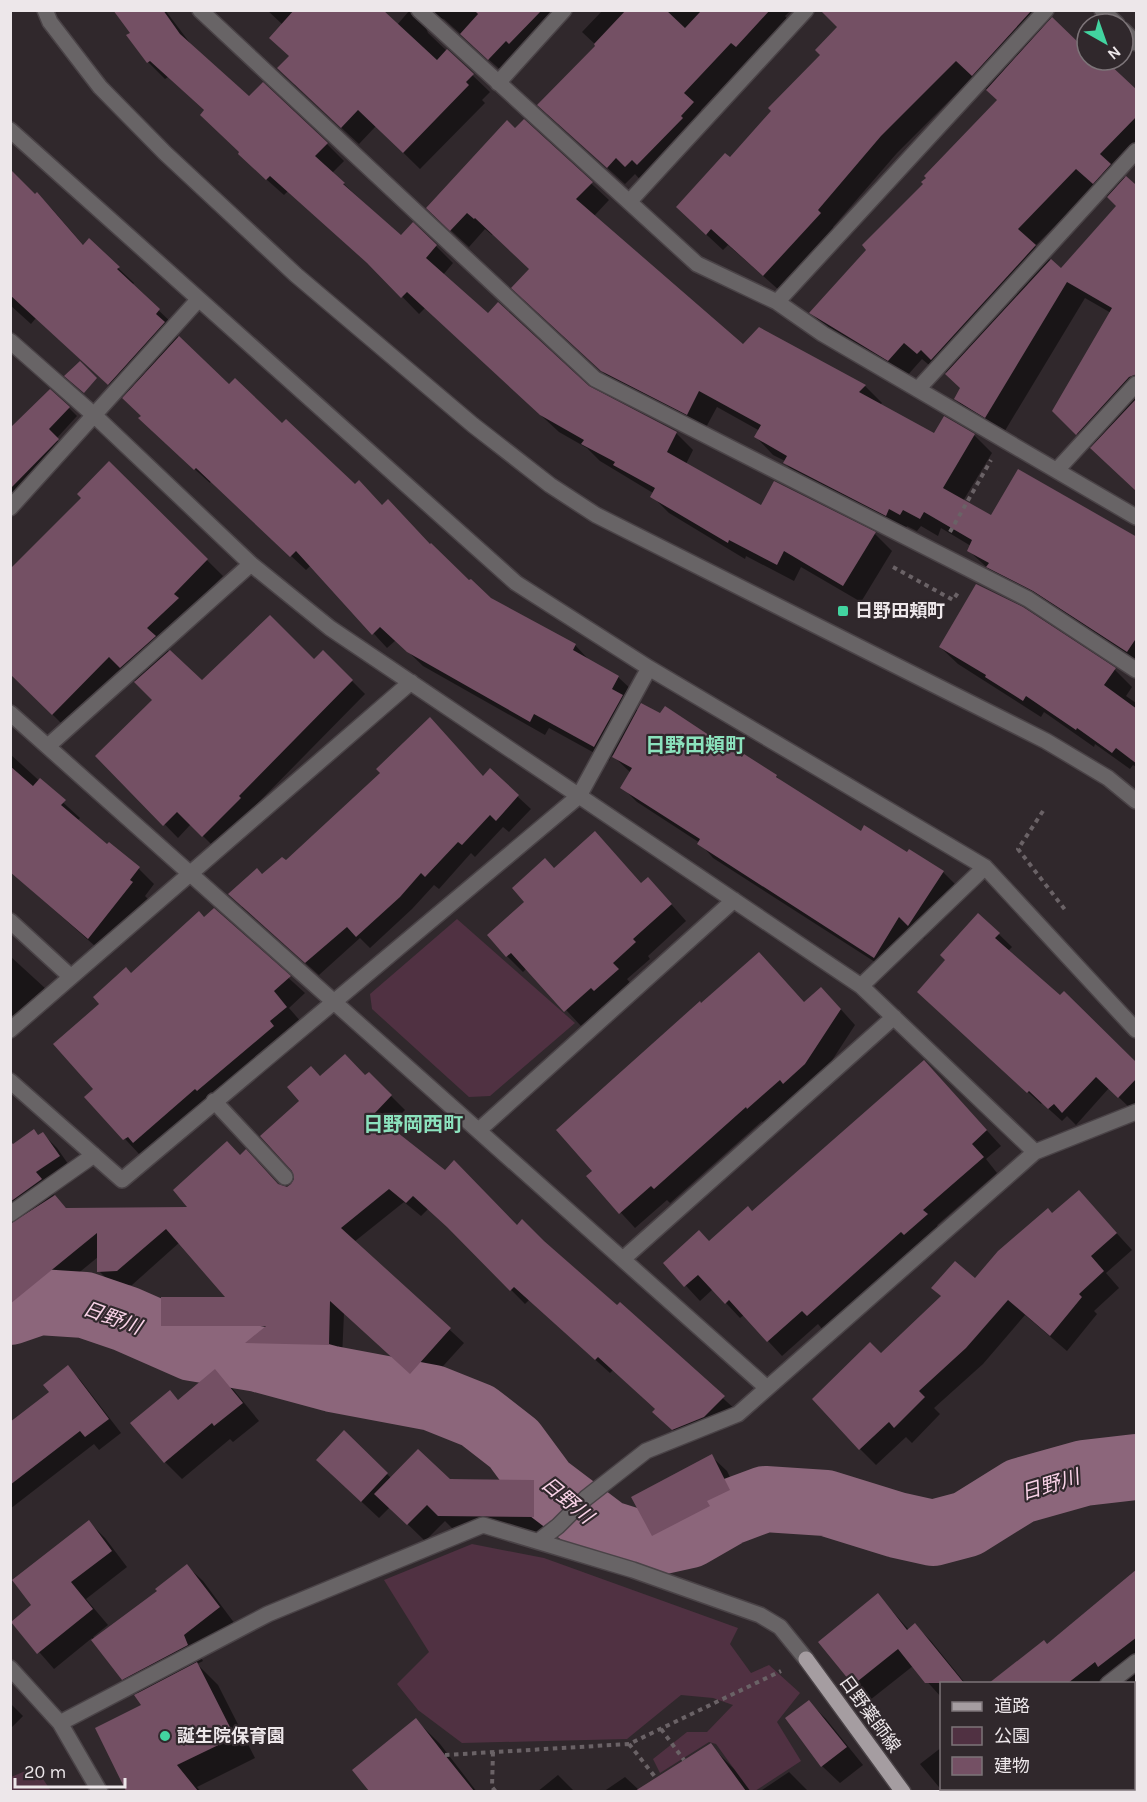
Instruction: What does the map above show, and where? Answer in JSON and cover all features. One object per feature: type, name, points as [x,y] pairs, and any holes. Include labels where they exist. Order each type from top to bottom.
[{"type":"main road","name":"日野薬師線","points":[[806,1659],[903,1791]]},
{"type":"street","points":[[45,10],[51,22],[100,87],[174,161],[296,276],[473,425],[550,485],[596,514],[1046,741],[1108,778],[1137,801]]},
{"type":"street","points":[[200,10],[595,379],[1029,599],[1137,670]]},
{"type":"street","points":[[418,10],[697,264],[777,302],[823,334],[1137,517]]},
{"type":"street","points":[[498,82],[564,10]]},
{"type":"street","points":[[629,202],[806,10]]},
{"type":"street","points":[[777,302],[1046,10]]},
{"type":"street","points":[[10,130],[516,583],[649,668],[985,867],[1137,1030]]},
{"type":"street","points":[[918,389],[1137,151]]},
{"type":"street","points":[[10,508],[198,300]]},
{"type":"street","points":[[10,341],[94,415],[251,564],[330,628],[861,986],[1035,1152]]},
{"type":"street","points":[[1057,470],[1137,384]]},
{"type":"street","points":[[48,746],[251,564]]},
{"type":"street","points":[[10,1081],[122,1180],[579,795],[649,668]]},
{"type":"street","points":[[10,1030],[411,682]]},
{"type":"street","points":[[10,713],[768,1388]]},
{"type":"street","points":[[861,986],[985,867]]},
{"type":"street","points":[[479,1130],[734,900]]},
{"type":"street","points":[[10,921],[71,977]]},
{"type":"street","points":[[623,1259],[894,1017]]},
{"type":"street","points":[[214,1101],[285,1177]]},
{"type":"street","points":[[540,1540],[586,1498],[646,1451],[738,1414],[1035,1152],[1137,1112]]},
{"type":"street","points":[[10,1214],[94,1155]]},
{"type":"street","points":[[60,1723],[268,1614],[483,1524],[633,1570],[760,1615],[780,1627],[806,1659]]},
{"type":"street","points":[[1109,1682],[1137,1662]]},
{"type":"street","points":[[10,1668],[60,1723],[99,1791]]},
{"type":"path","points":[[938,553],[1003,439]]},
{"type":"path","points":[[1043,811],[1018,849],[1067,913],[1054,942]]},
{"type":"path","points":[[446,1755],[629,1744],[806,1659]]},
{"type":"path","points":[[661,1729],[684,1760]]},
{"type":"path","points":[[629,1744],[656,1778]]},
{"type":"path","points":[[493,1752],[492,1787],[496,1791]]},
{"type":"green space","points":[[457,919],[575,1023],[490,1096],[469,1097],[372,1009],[370,994]]},
{"type":"green space","points":[[472,1544],[544,1558],[738,1628],[730,1644],[751,1673],[769,1665],[800,1693],[777,1722],[801,1761],[755,1791],[750,1791],[716,1744],[709,1742],[660,1773],[653,1759],[687,1732],[707,1732],[733,1705],[713,1698],[681,1695],[627,1739],[462,1743],[418,1710],[397,1684],[429,1652],[384,1580]]},
{"type":"green space","points":[[35,1767],[51,1791],[11,1791],[11,1777]]},
{"type":"building","points":[[113,10],[163,10],[180,34],[249,96],[263,82],[328,143],[315,156],[401,235],[413,222],[437,245],[426,258],[488,313],[498,302],[589,386],[677,432],[667,452],[761,505],[774,481],[876,532],[843,586],[784,551],[777,565],[729,540],[728,543],[650,497],[655,488],[613,465],[615,462],[581,444],[584,440],[540,415],[407,292],[401,298],[367,263],[270,176],[266,180],[238,154],[239,152],[200,115],[204,110],[150,61],[147,63],[126,35],[130,33]]},
{"type":"building","points":[[294,10],[383,10],[437,60],[447,49],[474,74],[466,82],[469,85],[403,153],[358,110],[341,128],[277,68],[289,56],[269,38]]},
{"type":"building","points":[[474,10],[542,10],[509,44],[506,41],[488,60],[460,34],[478,14]]},
{"type":"building","points":[[626,10],[666,10],[685,28],[700,12],[698,10],[770,10],[736,47],[731,43],[684,93],[694,102],[681,116],[683,118],[637,165],[632,160],[625,167],[616,158],[607,168],[537,105],[595,46],[594,44]]},
{"type":"building","points":[[820,10],[1032,10],[972,76],[956,61],[881,136],[818,210],[821,213],[763,276],[711,229],[706,235],[676,207],[725,153],[730,157],[771,111],[768,108],[820,55],[815,50],[837,27]]},
{"type":"building","points":[[1052,17],[1075,39],[1075,72],[1118,72],[1137,90],[1137,116],[1100,154],[1111,164],[1093,184],[1076,169],[1018,229],[1036,245],[931,360],[921,350],[917,354],[904,343],[888,361],[809,313],[866,250],[862,245],[923,184],[921,182],[926,178],[924,176],[997,100],[986,90]]},
{"type":"building","points":[[524,119],[593,182],[576,199],[743,344],[759,327],[866,385],[859,392],[934,433],[944,416],[975,434],[943,488],[991,515],[1018,469],[1137,537],[1137,637],[1127,652],[1033,591],[986,567],[989,563],[967,551],[972,540],[924,512],[920,519],[903,510],[900,515],[889,509],[886,516],[783,463],[787,456],[754,437],[761,425],[699,391],[687,415],[601,371],[511,288],[529,269],[475,218],[467,213],[450,231],[426,208],[507,120],[515,128]]},
{"type":"building","points":[[10,169],[35,194],[37,192],[83,245],[89,238],[120,267],[117,269],[160,309],[156,314],[165,322],[108,385],[10,295]]},
{"type":"building","points":[[1126,176],[1135,184],[1137,183],[1137,374],[1129,377],[1076,435],[1052,411],[1112,308],[1067,282],[985,418],[954,399],[960,388],[945,374],[1051,259],[1061,268],[1116,206],[1107,197]]},
{"type":"building","points":[[179,336],[229,384],[235,378],[282,423],[286,419],[355,484],[359,480],[382,505],[388,499],[430,544],[491,598],[576,644],[573,650],[619,676],[612,689],[623,695],[594,747],[534,714],[530,722],[407,652],[380,627],[372,635],[296,551],[290,557],[196,468],[194,470],[138,418],[141,416],[122,398]]},
{"type":"building","points":[[80,361],[97,378],[84,393],[64,376]]},
{"type":"building","points":[[50,389],[70,407],[49,429],[59,439],[10,489],[10,428]]},
{"type":"building","points":[[1137,398],[1137,492],[1090,448]]},
{"type":"building","points":[[109,461],[208,559],[174,594],[179,598],[147,628],[156,636],[120,668],[109,657],[52,715],[10,674],[10,569],[81,498],[77,494]]},
{"type":"building","points":[[976,584],[1023,607],[1116,668],[1104,685],[1137,709],[1137,764],[1116,748],[1112,753],[1026,696],[1023,701],[985,677],[986,675],[939,647]]},
{"type":"building","points":[[270,615],[314,659],[323,650],[353,680],[202,837],[177,812],[163,826],[95,756],[152,700],[134,682],[170,650],[202,680]]},
{"type":"building","points":[[641,703],[660,713],[665,706],[742,757],[744,754],[777,775],[776,777],[861,831],[864,825],[907,852],[909,849],[944,871],[908,926],[899,917],[874,958],[697,844],[700,839],[620,788],[632,768],[612,757]]},
{"type":"building","points":[[430,717],[483,776],[490,768],[519,795],[496,821],[490,815],[462,845],[458,842],[425,877],[421,873],[400,897],[356,937],[347,927],[305,963],[228,894],[257,868],[262,874],[282,857],[286,860],[380,773],[376,769]]},
{"type":"building","points":[[10,766],[33,786],[40,778],[66,800],[61,805],[107,844],[109,842],[140,867],[130,880],[133,882],[88,939],[10,872]]},
{"type":"building","points":[[595,831],[641,883],[648,877],[672,904],[633,939],[636,942],[613,963],[619,969],[594,991],[591,988],[564,1012],[511,953],[506,957],[487,935],[524,902],[512,888],[545,858],[554,868]]},
{"type":"building","points":[[214,908],[291,976],[274,991],[287,1007],[270,1021],[274,1026],[197,1091],[195,1089],[133,1143],[128,1137],[123,1140],[84,1097],[93,1089],[53,1044],[99,1004],[93,997],[126,967],[131,973],[199,911],[204,917]]},
{"type":"building","points":[[978,913],[1000,933],[995,938],[1060,995],[1064,991],[1137,1063],[1137,1078],[1118,1098],[1096,1077],[1062,1113],[1054,1104],[1048,1109],[1029,1091],[1027,1093],[917,992],[945,960],[940,955]]},
{"type":"building","points":[[759,952],[804,1002],[821,987],[841,1009],[805,1064],[783,1084],[780,1080],[747,1109],[746,1107],[654,1189],[651,1186],[619,1214],[586,1176],[592,1171],[556,1130],[700,1001],[701,1003]]},
{"type":"building","points":[[345,1054],[365,1075],[369,1072],[392,1095],[374,1114],[445,1170],[454,1160],[517,1225],[522,1219],[617,1305],[620,1302],[725,1396],[704,1417],[672,1430],[652,1412],[655,1409],[598,1357],[595,1360],[514,1287],[510,1291],[413,1196],[406,1203],[389,1189],[341,1228],[451,1328],[410,1374],[330,1301],[329,1345],[245,1343],[266,1326],[161,1326],[161,1297],[225,1297],[166,1229],[117,1271],[97,1272],[97,1233],[10,1304],[10,1224],[55,1195],[66,1208],[187,1207],[173,1190],[227,1141],[240,1155],[246,1149],[278,1184],[287,1187],[294,1179],[292,1171],[260,1136],[299,1101],[287,1087],[311,1066],[320,1076]]},
{"type":"building","points":[[924,1060],[987,1130],[972,1144],[984,1157],[923,1210],[928,1214],[904,1235],[901,1232],[807,1316],[802,1311],[767,1342],[729,1300],[725,1304],[698,1275],[684,1287],[663,1263],[699,1230],[709,1241],[748,1206],[752,1211]]},
{"type":"building","points":[[34,1129],[38,1135],[43,1132],[60,1156],[36,1172],[42,1179],[10,1202],[10,1141],[13,1144]]},
{"type":"building","points":[[1079,1190],[1117,1233],[1091,1256],[1104,1271],[1079,1294],[1082,1297],[1050,1336],[1008,1300],[966,1348],[919,1391],[925,1397],[894,1428],[889,1422],[859,1450],[812,1399],[870,1342],[881,1353],[941,1296],[931,1288],[955,1261],[975,1278],[998,1251],[1048,1208],[1052,1213]]},
{"type":"building","points":[[68,1365],[109,1419],[85,1437],[80,1431],[10,1485],[10,1422],[49,1392],[43,1385]]},
{"type":"building","points":[[215,1369],[243,1403],[214,1426],[212,1423],[164,1463],[130,1423],[170,1390],[178,1400]]},
{"type":"building","points":[[344,1430],[388,1473],[361,1502],[316,1460]]},
{"type":"building","points":[[418,1449],[450,1479],[534,1480],[534,1517],[438,1516],[427,1505],[407,1525],[374,1494]]},
{"type":"building","points":[[712,1454],[730,1490],[707,1501],[710,1506],[652,1536],[631,1497]]},
{"type":"building","points":[[89,1520],[112,1551],[71,1582],[93,1609],[37,1654],[11,1622],[31,1605],[12,1580]]},
{"type":"building","points":[[187,1564],[220,1607],[184,1635],[188,1645],[122,1680],[91,1640],[157,1591],[155,1589]]},
{"type":"building","points":[[1137,1569],[1137,1637],[1098,1667],[1095,1662],[1069,1682],[990,1682],[1044,1640],[1047,1644]]},
{"type":"building","points":[[878,1593],[907,1630],[915,1623],[963,1682],[925,1683],[898,1649],[853,1685],[818,1642]]},
{"type":"building","points":[[197,1662],[235,1737],[177,1765],[198,1791],[126,1791],[95,1728],[141,1705],[134,1695]]},
{"type":"building","points":[[809,1700],[847,1747],[821,1767],[785,1718]]},
{"type":"building","points":[[416,1718],[474,1791],[369,1791],[352,1770]]},
{"type":"building","points":[[711,1743],[746,1791],[635,1791],[684,1760]]},
{"type":"waterway","name":"日野川","points":[[10,1312],[39,1302],[85,1305],[126,1319],[192,1348],[258,1359],[332,1379],[433,1398],[478,1416],[514,1444],[545,1486],[607,1533],[645,1545],[690,1535],[730,1512],[765,1499],[826,1503],[897,1525],[933,1533],[967,1524],[1020,1491],[1084,1473],[1136,1467]]},
{"type":"place","name":"日野田頬町","points":[[843,611]]},
{"type":"place","name":"誕生院保育園","points":[[165,1736]]},
{"type":"district","name":"日野田頬町","points":[[695,745]]},
{"type":"district","name":"日野岡西町","points":[[413,1124]]}]
